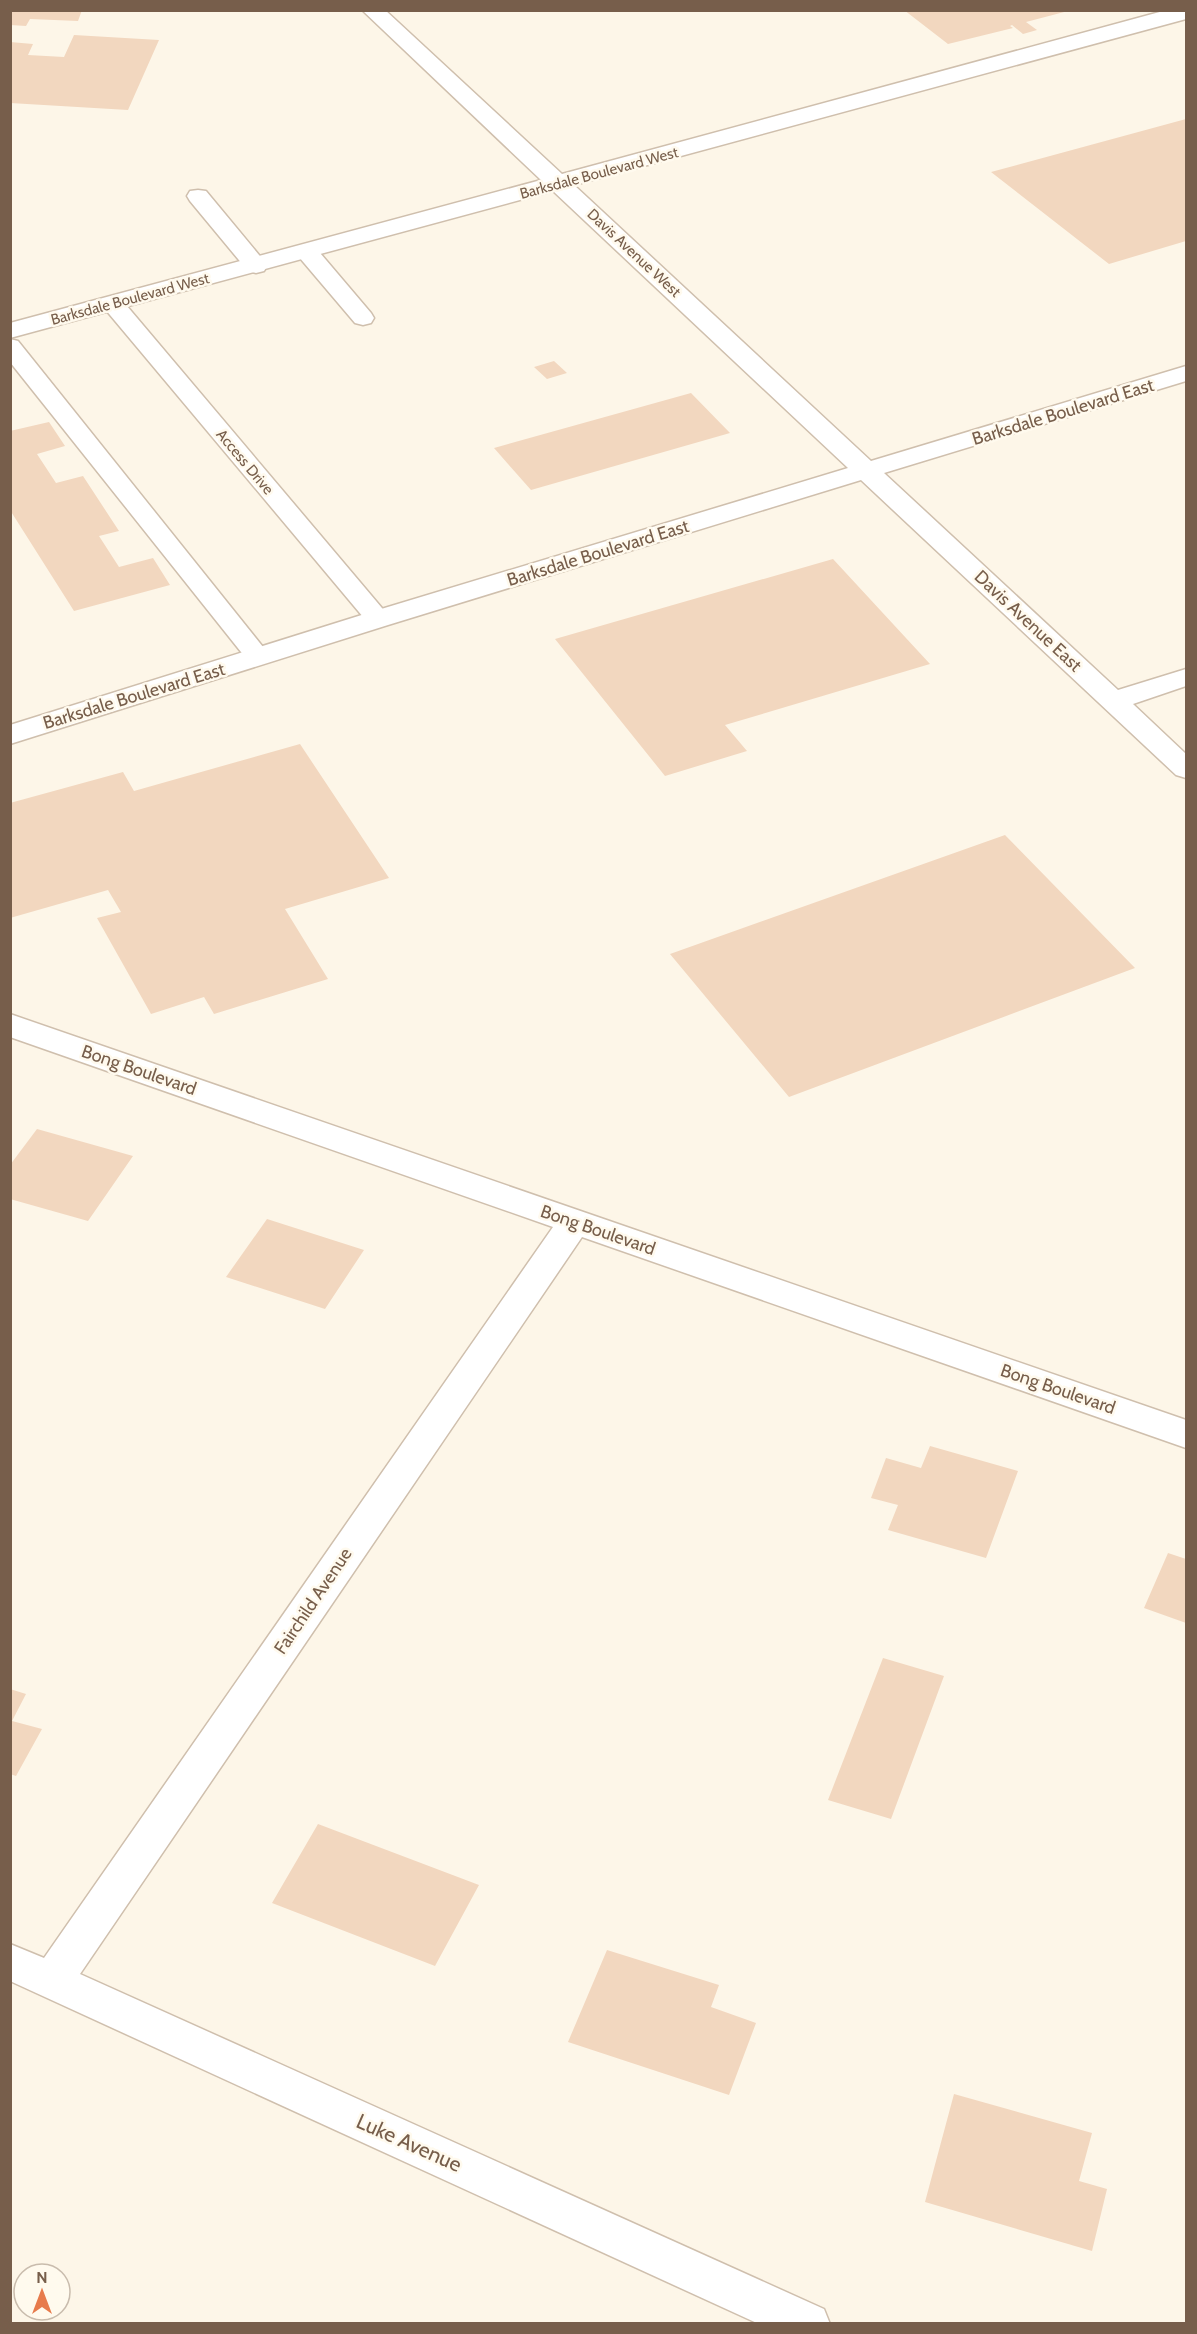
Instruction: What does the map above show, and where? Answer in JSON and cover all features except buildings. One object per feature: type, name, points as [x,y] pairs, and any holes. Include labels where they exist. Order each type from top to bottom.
[{"type":"street","points":[[376,14],[409,10]]},
{"type":"street","name":"Barksdale Boulevard West","points":[[10,331],[559,184],[1186,12]]},
{"type":"street","name":"Davis Avenue West","points":[[376,14],[869,472]]},
{"type":"street","name":"Barksdale Boulevard East","points":[[10,735],[378,619],[1186,374]]},
{"type":"street","name":"Davis Avenue East","points":[[869,472],[1186,770]]},
{"type":"street","points":[[1114,701],[1186,677]]},
{"type":"street","name":"Bong Boulevard","points":[[10,1025],[1186,1434]]},
{"type":"street","name":"Fairchild Avenue","points":[[52,1981],[574,1222]]},
{"type":"street","name":"Luke Avenue","points":[[10,1962],[808,2324]]},
{"type":"lane","points":[[198,196],[256,266]]},
{"type":"lane","points":[[307,252],[363,318]]},
{"type":"lane","name":"Access Drive","points":[[113,304],[378,619]]},
{"type":"lane","points":[[10,346],[258,657]]}]
